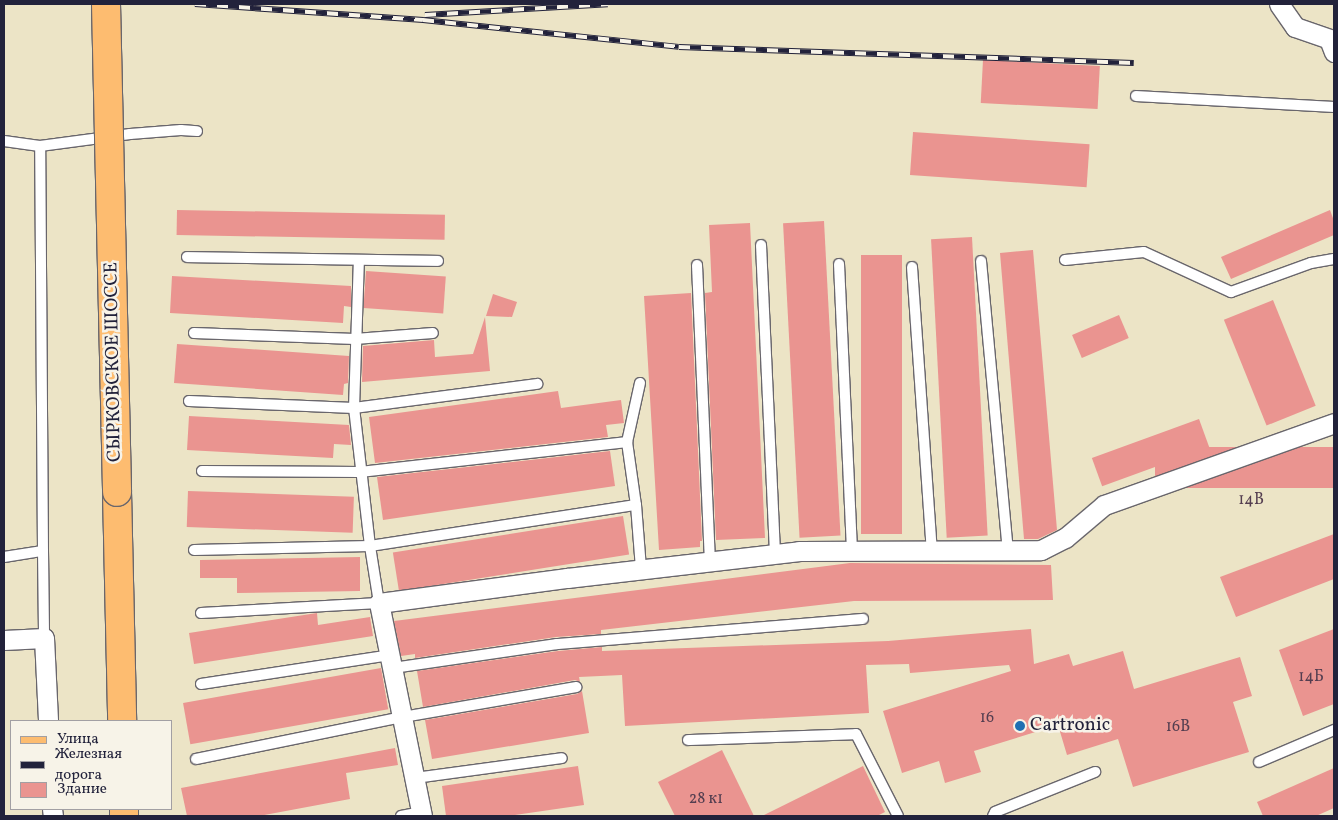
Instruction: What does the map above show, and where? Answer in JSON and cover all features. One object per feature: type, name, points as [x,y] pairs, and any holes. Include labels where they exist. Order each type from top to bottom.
[{"type":"main road","name":"СЫРКОВСКОЕ ШОССЕ","points":[[106,4],[122,720]]},
{"type":"street","points":[[1279,4],[1296,27],[1329,40],[1334,52]]},
{"type":"street","points":[[422,814],[380,603],[641,569],[799,551],[1041,550],[1065,538],[1104,505],[1334,423]]},
{"type":"street","points":[[4,640],[44,638],[48,720]]},
{"type":"lane","points":[[1136,96],[1334,107]]},
{"type":"lane","points":[[4,141],[40,146],[130,134],[180,130],[197,131]]},
{"type":"lane","points":[[40,146],[44,638]]},
{"type":"lane","points":[[761,245],[775,554]]},
{"type":"lane","points":[[1065,260],[1144,252],[1231,292],[1311,263],[1334,258]]},
{"type":"lane","points":[[187,257],[438,261]]},
{"type":"lane","points":[[201,612],[380,603],[360,472],[354,408],[359,260]]},
{"type":"lane","points":[[981,261],[1008,550]]},
{"type":"lane","points":[[839,264],[852,551]]},
{"type":"lane","points":[[698,265],[710,561]]},
{"type":"lane","points":[[912,267],[932,551]]},
{"type":"lane","points":[[194,333],[355,339],[433,333]]},
{"type":"lane","points":[[640,383],[627,442],[636,505],[641,569]]},
{"type":"lane","points":[[189,401],[354,408],[537,384]]},
{"type":"lane","points":[[202,471],[360,472],[627,442]]},
{"type":"lane","points":[[194,550],[370,546],[636,505]]},
{"type":"lane","points":[[4,558],[43,551]]},
{"type":"lane","points":[[201,684],[557,644],[863,618]]},
{"type":"lane","points":[[196,759],[404,717],[576,687]]},
{"type":"lane","points":[[1259,762],[1334,730]]},
{"type":"lane","points":[[688,740],[856,734],[898,816]]},
{"type":"lane","points":[[415,778],[562,758]]},
{"type":"lane","points":[[993,816],[995,812],[1095,772]]},
{"type":"lane","points":[[401,816],[422,814]]},
{"type":"building","points":[[983,60],[1100,66],[1098,109],[981,103]]},
{"type":"building","points":[[913,132],[1090,144],[1087,187],[910,175]]},
{"type":"building","points":[[177,210],[445,215],[445,240],[177,235]]},
{"type":"building","points":[[1330,210],[1334,221],[1334,235],[1231,279],[1221,257]]},
{"type":"building","points":[[824,221],[840,536],[800,538],[783,223]]},
{"type":"building","points":[[750,223],[765,538],[716,540],[705,293],[712,292],[709,225]]},
{"type":"building","points":[[972,237],[988,536],[947,538],[931,239]]},
{"type":"building","points":[[1033,250],[1057,530],[1038,539],[1024,539],[1000,253]]},
{"type":"building","points":[[861,255],[902,255],[902,534],[861,534]]},
{"type":"building","points":[[366,271],[446,277],[443,313],[363,308]]},
{"type":"building","points":[[172,276],[351,286],[351,307],[344,306],[343,323],[170,313]]},
{"type":"building","points":[[691,293],[702,541],[700,541],[700,547],[659,550],[644,296]]},
{"type":"building","points":[[493,294],[517,302],[512,317],[486,316]]},
{"type":"building","points":[[1273,300],[1316,406],[1267,426],[1224,320]]},
{"type":"building","points":[[1119,315],[1129,338],[1082,358],[1072,335]]},
{"type":"building","points":[[485,317],[490,371],[362,382],[363,346],[434,340],[435,357],[473,354]]},
{"type":"building","points":[[177,344],[349,356],[348,383],[344,384],[343,395],[174,383]]},
{"type":"building","points":[[558,391],[561,408],[621,400],[624,423],[606,425],[608,437],[375,463],[369,417]]},
{"type":"building","points":[[189,416],[349,425],[351,445],[334,444],[333,458],[187,450]]},
{"type":"building","points":[[1199,419],[1209,447],[1102,486],[1092,458]]},
{"type":"building","points":[[1155,447],[1334,447],[1334,488],[1155,488]]},
{"type":"building","points":[[610,451],[615,486],[383,520],[377,477]]},
{"type":"building","points":[[188,491],[354,497],[353,533],[187,527]]},
{"type":"building","points":[[623,516],[629,555],[399,591],[393,552]]},
{"type":"building","points":[[1334,534],[1334,579],[1236,617],[1220,577]]},
{"type":"building","points":[[360,557],[360,591],[237,593],[237,578],[200,578],[200,560]]},
{"type":"building","points":[[850,563],[1051,565],[1053,600],[854,601],[601,630],[601,634],[556,637],[415,658],[415,654],[401,656],[394,621]]},
{"type":"building","points":[[317,613],[318,625],[370,617],[373,636],[194,664],[189,633]]},
{"type":"building","points":[[1031,629],[1034,664],[1069,654],[1073,666],[1123,651],[1134,689],[1240,657],[1252,696],[1233,702],[1249,752],[1133,787],[1118,739],[1067,755],[1058,725],[974,751],[981,772],[945,783],[939,761],[902,773],[883,711],[1011,671],[1009,665],[910,673],[909,664],[866,665],[869,713],[625,726],[622,675],[579,677],[580,682],[575,680],[423,707],[417,671],[558,651],[602,647],[602,651],[888,641]]},
{"type":"building","points":[[1334,629],[1334,704],[1303,716],[1279,650]]},
{"type":"building","points":[[381,668],[388,709],[190,744],[183,703]]},
{"type":"building","points":[[582,691],[589,733],[432,759],[425,720],[577,694]]},
{"type":"building","points":[[395,748],[398,765],[346,773],[350,799],[259,816],[187,816],[181,788]]},
{"type":"building","points":[[722,750],[754,816],[675,816],[658,782]]},
{"type":"building","points":[[578,766],[584,805],[508,816],[446,816],[442,786]]},
{"type":"building","points":[[863,766],[885,812],[877,816],[762,816]]},
{"type":"building","points":[[1334,768],[1334,808],[1316,816],[1263,816],[1257,802]]},
{"type":"railway","points":[[195,4],[423,20],[679,47],[1134,63]]},
{"type":"railway","points":[[425,15],[608,4]]},
{"type":"place","name":"Cartronic","points":[[1020,726]]}]
